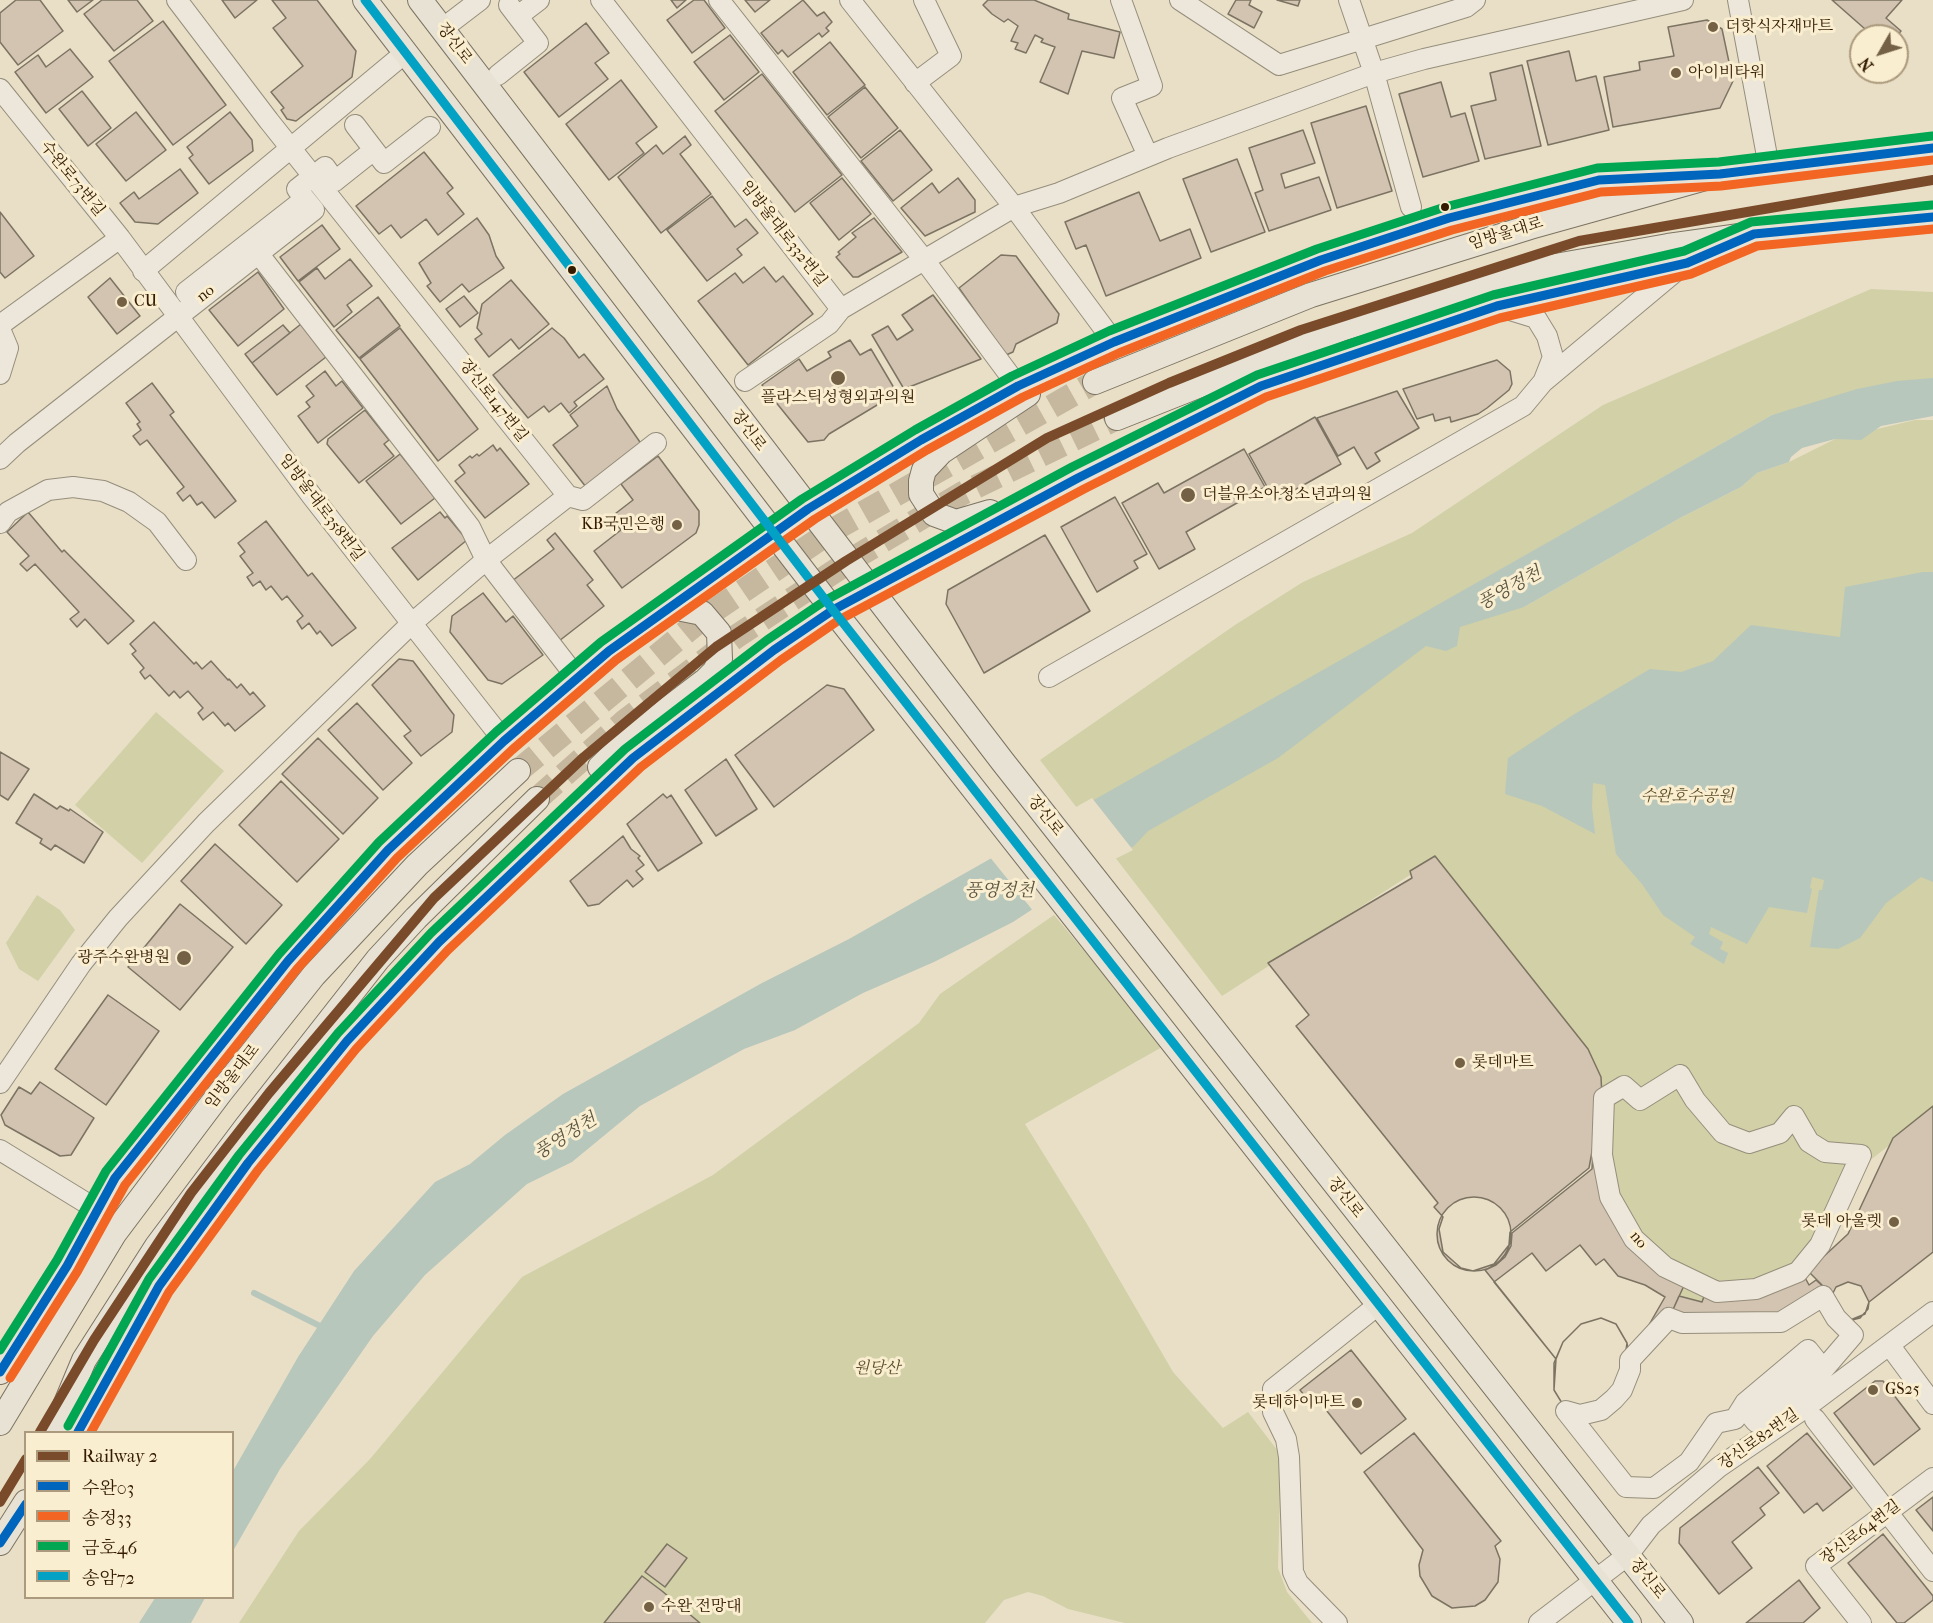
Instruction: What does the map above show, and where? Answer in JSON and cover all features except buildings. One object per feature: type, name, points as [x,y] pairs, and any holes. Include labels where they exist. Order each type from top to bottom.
[{"type":"main road","points":[[365,0],[584,282],[833,610],[1629,1623]]},
{"type":"main road","name":"장신로","points":[[420,0],[1003,762],[1681,1623]]},
{"type":"main road","name":"임방울대로","points":[[1095,382],[1311,295],[1530,227],[1720,174],[1769,166],[1933,148]]},
{"type":"main road","points":[[0,1372],[67,1266],[96,1209],[115,1178],[288,961],[388,850],[504,741],[609,651],[808,509],[921,440],[1018,386],[1114,342],[1321,260],[1474,211],[1599,180],[1720,174]]},
{"type":"main road","points":[[1117,418],[1341,329],[1544,268],[1668,246],[1754,234],[1933,217]]},
{"type":"main road","points":[[79,1431],[159,1286],[248,1163],[347,1041],[439,942],[586,801],[633,758],[774,650],[833,610],[871,589],[1078,478],[1261,386],[1497,306],[1687,263],[1708,256],[1754,234]]},
{"type":"main road","points":[[1060,367],[999,416],[932,460],[921,481],[921,494],[934,514],[956,522],[969,520],[1078,478]]},
{"type":"main road","points":[[586,801],[594,773],[631,737],[706,680],[715,671],[720,659],[722,646],[719,633],[702,613],[676,608],[653,619]]},
{"type":"main road","name":"임방울대로","points":[[0,1423],[114,1234],[227,1084],[314,975],[417,865],[518,771]]},
{"type":"main road","points":[[54,1431],[84,1360],[157,1246],[247,1126],[378,959],[423,910],[537,799]]},
{"type":"main road","points":[[0,1543],[24,1505]]},
{"type":"street","name":"장신로147번길","points":[[177,0],[568,496]]},
{"type":"street","points":[[442,29],[480,0]]},
{"type":"street","points":[[498,71],[538,43],[514,11],[539,0]]},
{"type":"street","name":"임방울대로332번길","points":[[602,0],[842,309]]},
{"type":"street","points":[[719,0],[925,261],[1011,377]]},
{"type":"street","points":[[850,0],[1014,207],[1114,342]]},
{"type":"street","points":[[1121,0],[1152,86],[1122,98],[1144,147]]},
{"type":"street","points":[[1180,0],[1279,65],[1466,7],[1475,0]]},
{"type":"street","points":[[1349,0],[1374,73],[1411,207]]},
{"type":"street","points":[[745,381],[829,324],[842,309],[1014,207],[1374,73],[1424,59],[1683,0]]},
{"type":"street","points":[[1738,0],[1769,166]]},
{"type":"street","points":[[915,83],[951,56],[930,2]]},
{"type":"street","points":[[143,271],[405,53]]},
{"type":"street","name":"수완로73번길","points":[[0,89],[120,238],[143,271]]},
{"type":"street","points":[[355,125],[384,163],[411,135],[430,127]]},
{"type":"street","points":[[314,176],[325,167],[335,181],[374,150]]},
{"type":"street","name":"no","points":[[0,459],[17,443],[314,210],[297,189],[314,176]]},
{"type":"street","points":[[194,303],[186,292],[305,199]]},
{"type":"street","points":[[0,325],[120,238]]},
{"type":"street","points":[[258,253],[470,527],[486,560],[570,669]]},
{"type":"street","points":[[1049,677],[1523,406],[1544,382],[1687,263]]},
{"type":"street","name":"임방울대로358번길","points":[[143,271],[311,495],[504,741]]},
{"type":"street","points":[[1497,306],[1536,318],[1547,336],[1553,357],[1544,382]]},
{"type":"street","points":[[0,329],[8,348],[0,374]]},
{"type":"street","points":[[0,1083],[75,973],[118,918],[206,823],[411,624],[486,560],[568,496],[583,500],[656,443]]},
{"type":"street","points":[[0,523],[8,512],[48,490],[73,487],[103,491],[129,502],[157,522],[186,560]]},
{"type":"street","name":"no","points":[[1680,1075],[1695,1100],[1723,1133],[1749,1143],[1780,1132],[1794,1116],[1809,1142],[1825,1152],[1860,1155],[1820,1245],[1798,1272],[1756,1289],[1718,1292],[1665,1267],[1634,1239],[1610,1197],[1602,1155],[1604,1098],[1624,1086],[1640,1100],[1680,1075]]},
{"type":"street","points":[[0,1150],[96,1209]]},
{"type":"street","points":[[1823,1296],[1836,1318],[1853,1335],[1822,1370],[1756,1422],[1751,1416],[1753,1410],[1816,1360],[1808,1350],[1745,1403],[1735,1419],[1716,1423],[1689,1462],[1654,1488],[1626,1487],[1566,1411],[1580,1415],[1602,1410],[1622,1390],[1630,1370],[1630,1360],[1669,1318],[1682,1323],[1781,1322],[1823,1296]]},
{"type":"street","points":[[1337,1623],[1298,1583],[1293,1572],[1289,1457],[1286,1439],[1273,1412],[1273,1389],[1378,1305]]},
{"type":"street","name":"장신로82번길","points":[[1539,1623],[1628,1555],[1651,1525],[1719,1467],[1890,1346],[1933,1312]]},
{"type":"street","points":[[1890,1346],[1933,1404]]},
{"type":"street","points":[[1815,1419],[1933,1571]]},
{"type":"street","name":"장신로64번길","points":[[1861,1623],[1816,1566],[1933,1478]]},
{"type":"green space","name":"수완호수공원","points":[[1871,289],[1933,292],[1933,379],[1772,415],[1470,587],[1524,607],[1680,518],[1741,487],[1757,473],[1789,462],[1835,439],[1915,420],[1933,420],[1933,1111],[1850,1176],[1824,1244],[1719,1319],[1650,1282],[1596,1145],[1424,866],[1222,996],[1040,760],[1235,625],[1303,582],[1412,533],[1603,405]]},
{"type":"green space","points":[[156,712],[224,771],[142,863],[75,805]]},
{"type":"green space","points":[[37,895],[60,910],[75,930],[38,981],[19,969],[6,943]]},
{"type":"green space","name":"원당산","points":[[1054,915],[1164,1046],[1025,1124],[1087,1224],[1173,1372],[1223,1428],[1248,1412],[1281,1455],[1278,1568],[1287,1592],[1312,1623],[1125,1623],[1068,1609],[1043,1596],[1028,1592],[1004,1600],[985,1623],[239,1623],[299,1531],[370,1459],[522,1277],[713,1175],[919,1023],[940,994]]},
{"type":"water","name":"풍영정천","points":[[1933,378],[1933,416],[1881,426],[1861,440],[1835,439],[1802,448],[1791,457],[1789,462],[1757,473],[1741,487],[1680,518],[1524,607],[1460,627],[1457,646],[1446,651],[1426,646],[1278,758],[1148,831],[1134,846],[1106,861],[1013,922],[934,962],[863,993],[795,1030],[744,1049],[640,1106],[572,1162],[527,1184],[425,1275],[373,1336],[280,1469],[234,1549],[234,1469],[298,1357],[354,1271],[435,1182],[470,1164],[505,1135],[563,1094],[762,983],[849,939],[1772,415],[1857,389],[1897,381]]},
{"type":"water","name":"수완호수공원","points":[[1933,572],[1933,882],[1921,877],[1886,903],[1860,938],[1838,949],[1810,947],[1819,890],[1822,890],[1824,880],[1812,877],[1807,913],[1769,907],[1747,944],[1711,927],[1709,934],[1723,942],[1720,949],[1728,953],[1724,964],[1690,944],[1695,937],[1663,915],[1642,884],[1616,854],[1605,785],[1593,783],[1592,807],[1595,834],[1542,806],[1505,794],[1508,758],[1573,715],[1650,669],[1681,672],[1713,661],[1751,625],[1840,637],[1845,587]]},
{"type":"water","points":[[154,1599],[204,1599],[191,1623],[139,1623]]},
{"type":"pier","points":[[1092,798],[1133,850],[1107,863],[1034,912],[989,856]]},
{"type":"waterway","points":[[254,1293],[326,1329]]},
{"type":"tunnel","points":[[518,771],[703,618],[833,530],[1095,382]]},
{"type":"tunnel","points":[[537,799],[625,721],[737,636],[859,555],[963,493],[1117,418]]},
{"type":"rail line","name":"2","points":[[41,1431],[94,1340],[191,1193],[269,1093],[434,898],[584,757],[716,647],[846,561],[1047,438],[1169,383],[1301,330],[1579,241],[1933,180]]},
{"type":"rail line","name":"2","points":[[0,1502],[24,1462]]},
{"type":"transit line","name":"송암72","points":[[365,0],[833,610],[1629,1623]]},
{"type":"transit line","name":"금호46","points":[[0,1350],[57,1260],[106,1171],[279,954],[379,842],[496,732],[601,642],[802,499],[915,430],[1012,376],[1109,331],[1317,249],[1445,207],[1597,168],[1719,162],[1932,136]]},
{"type":"transit line","name":"수완03","points":[[0,1372],[67,1266],[115,1178],[288,961],[388,850],[504,741],[609,651],[808,509],[921,440],[1018,386],[1114,342],[1321,260],[1449,218],[1599,180],[1720,174],[1933,148]]},
{"type":"transit line","name":"송정33","points":[[10,1378],[77,1272],[125,1185],[297,969],[397,858],[512,750],[616,660],[815,519],[927,450],[1023,397],[1119,353],[1325,271],[1452,230],[1601,192],[1721,186],[1933,160]]},
{"type":"transit line","name":"금호46","points":[[68,1426],[149,1279],[239,1155],[338,1033],[431,933],[625,749],[767,640],[826,600],[1072,467],[1257,375],[1493,295],[1684,251],[1751,222],[1932,205]]},
{"type":"transit line","name":"수완03","points":[[79,1431],[159,1286],[248,1163],[347,1041],[439,942],[633,758],[774,650],[833,610],[1078,478],[1261,386],[1497,306],[1687,263],[1754,234],[1933,217]]},
{"type":"transit line","name":"송정33","points":[[92,1431],[169,1292],[258,1170],[356,1049],[448,950],[641,767],[781,660],[839,620],[1084,489],[1266,397],[1500,318],[1691,274],[1757,246],[1933,229]]},
{"type":"transit line","name":"수완03","points":[[0,1543],[24,1507]]},
{"type":"place","name":"더핫식자재마트","points":[[1713,27]]},
{"type":"place","name":"아이비타워","points":[[1676,73]]},
{"type":"place","name":"CU","points":[[122,302]]},
{"type":"place","name":"플라스틱성형외과의원","points":[[838,378]]},
{"type":"place","name":"더블유소아청소년과의원","points":[[1188,495]]},
{"type":"place","name":"KB국민은행","points":[[677,525]]},
{"type":"place","name":"광주수완병원","points":[[184,958]]},
{"type":"place","name":"롯데마트","points":[[1460,1063]]},
{"type":"place","name":"롯데 아울렛","points":[[1894,1222]]},
{"type":"place","name":"GS25","points":[[1873,1390]]},
{"type":"place","name":"롯데하이마트","points":[[1357,1403]]},
{"type":"place","name":"수완 전망대","points":[[649,1607]]}]
